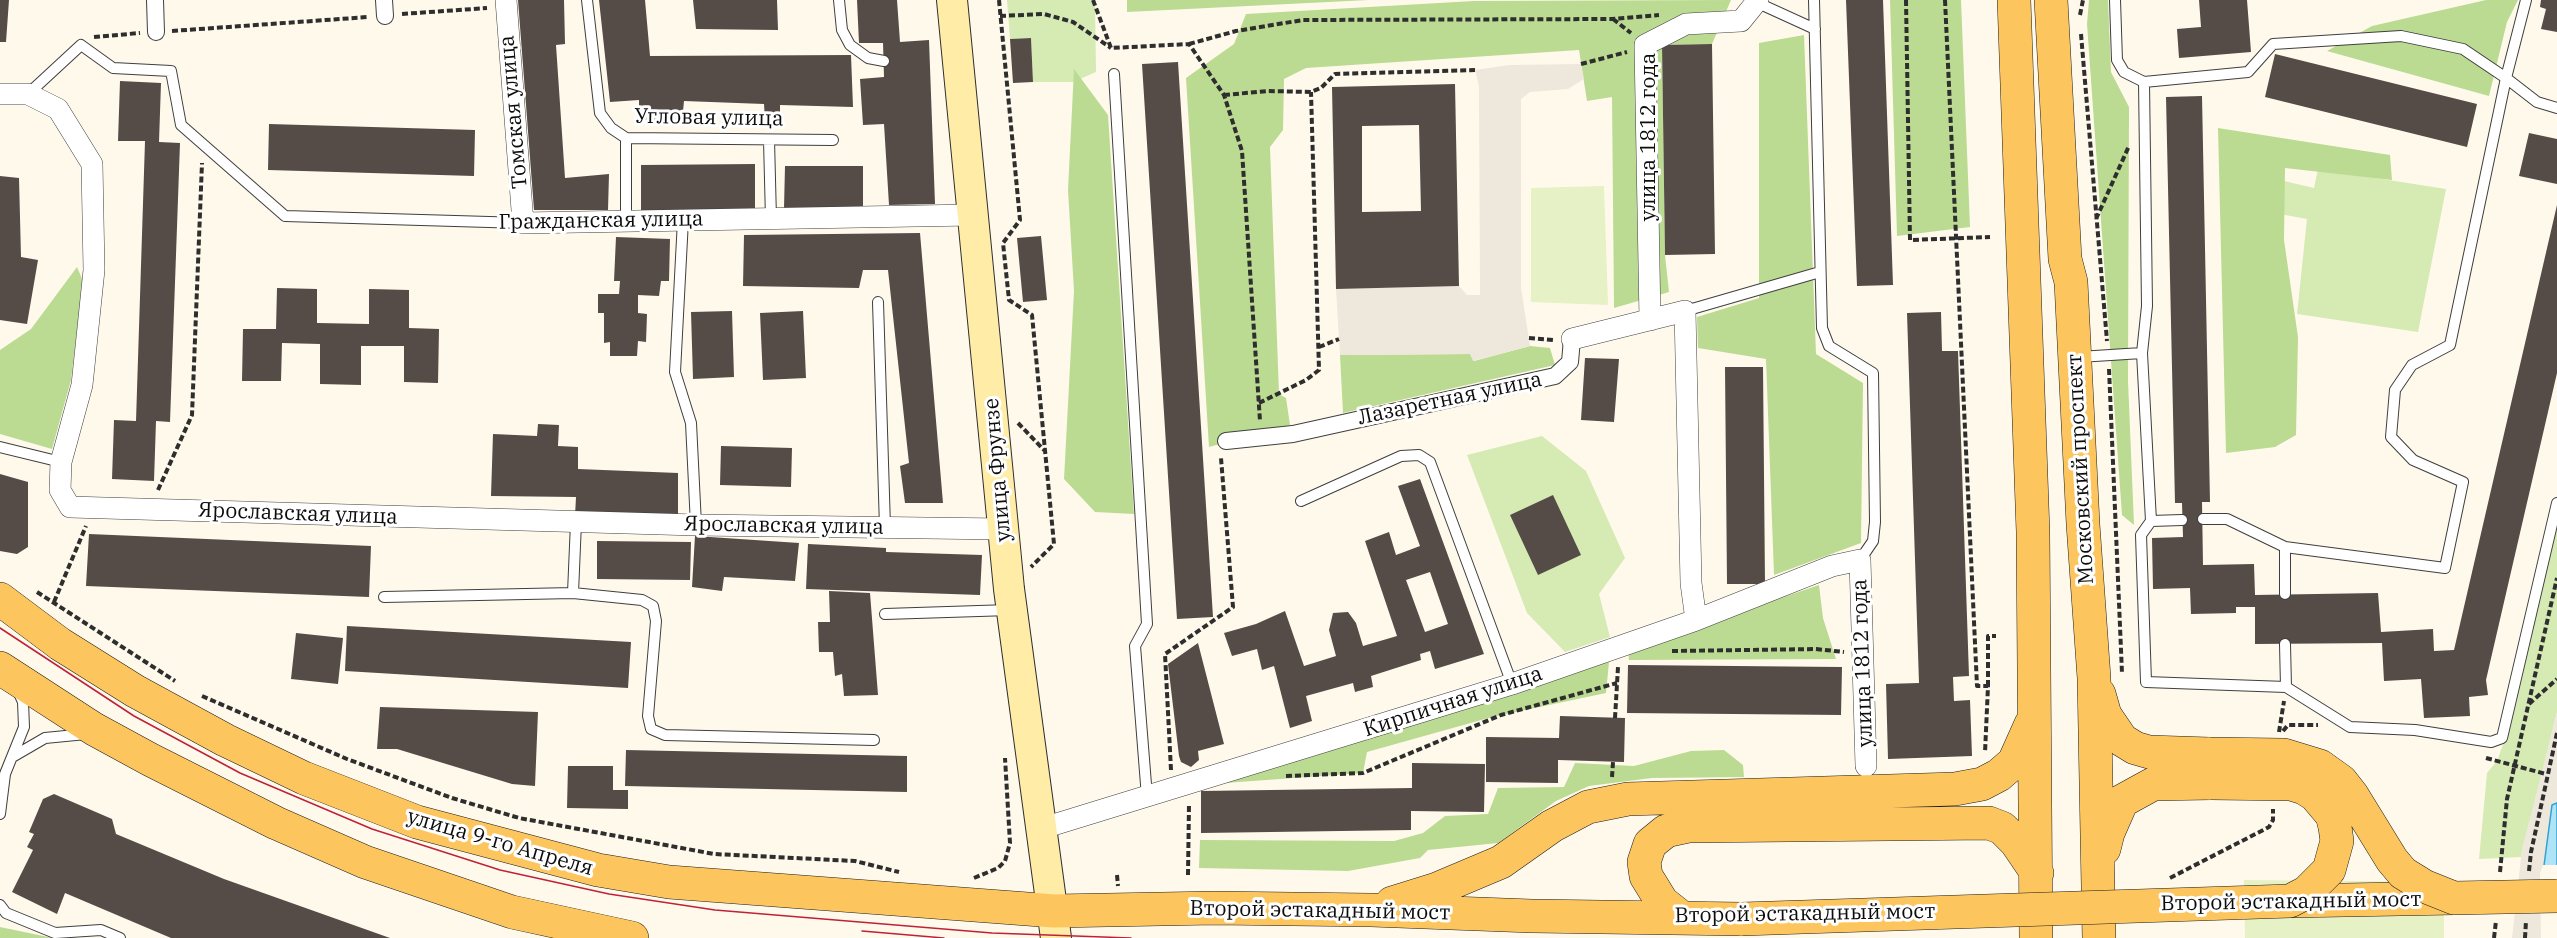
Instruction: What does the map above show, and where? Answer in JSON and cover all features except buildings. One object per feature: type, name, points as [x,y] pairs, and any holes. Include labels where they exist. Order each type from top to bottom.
[{"type":"main road","name":"улица Фрунзе","points":[[952,0],[1012,610],[1026,828],[1055,924]]},
{"type":"main road","points":[[2014,0],[2033,532],[2036,938]]},
{"type":"main road","name":"Московский проспект","points":[[2051,0],[2065,259],[2071,282],[2083,524],[2094,678],[2099,938]]},
{"type":"main road","points":[[2024,260],[2035,249],[2042,247],[2050,248],[2065,259]]},
{"type":"main road","name":"улица 9-го Апреля","points":[[14,593],[60,644],[135,691],[225,740],[304,778],[427,825],[598,870],[669,882],[1055,924]]},
{"type":"main road","points":[[5,671],[102,733],[276,823],[365,862],[512,912],[630,938]]},
{"type":"main road","points":[[2094,678],[2105,715],[2122,740],[2149,752],[2211,768],[2292,784],[2315,795],[2332,815],[2337,842],[2329,870],[2307,892],[2290,901]]},
{"type":"main road","points":[[1371,910],[1437,889],[1501,862],[1552,826],[1588,807],[1628,799],[1955,789],[1982,784],[1999,775],[2014,762],[2036,714]]},
{"type":"main road","points":[[2098,880],[2108,833],[2122,801],[2153,784],[2211,768],[2284,754],[2320,766],[2341,781],[2392,860],[2403,873],[2424,886],[2454,898]]},
{"type":"main road","points":[[1682,918],[1662,902],[1646,876],[1644,862],[1650,844],[1666,831],[1689,826],[1989,823],[2002,828],[2016,842],[2037,873]]},
{"type":"main road","name":"Второй эстакадный мост","points":[[1055,924],[1215,908],[1742,919],[2290,901],[2557,896]]},
{"type":"street","points":[[154,0],[156,32]]},
{"type":"street","name":"улица 1812 года","points":[[1650,320],[1645,45],[1686,24],[1741,21],[1758,1]]},
{"type":"street","name":"Томская улица","points":[[506,4],[524,223]]},
{"type":"street","name":"Ярославская улица","points":[[0,94],[28,94],[58,109],[92,164],[94,270],[82,385],[61,462],[60,490],[70,507],[696,525],[1003,529]]},
{"type":"street","name":"Гражданская улица","points":[[524,223],[972,215]]},
{"type":"street","points":[[1685,311],[1691,583],[1696,620]]},
{"type":"street","name":"Лазаретная улица","points":[[1226,441],[1293,434],[1555,376],[1570,362],[1572,339],[1685,311]]},
{"type":"street","name":"улица 1812 года","points":[[1860,560],[1866,766]]},
{"type":"street","name":"Кирпичная улица","points":[[1026,828],[1147,797],[1512,684],[1696,620],[1832,566],[1860,560]]},
{"type":"lane","name":"Угловая улица","points":[[587,0],[600,113],[611,128],[626,138],[833,140]]},
{"type":"lane","points":[[838,0],[843,30],[850,45],[868,58],[884,61]]},
{"type":"lane","points":[[1814,0],[1822,328],[1829,346],[1873,373],[1875,522],[1873,541],[1860,560]]},
{"type":"lane","points":[[2115,0],[2117,60],[2124,72],[2144,82],[2248,72],[2273,44],[2401,36],[2463,49],[2537,102],[2557,108]]},
{"type":"lane","points":[[2203,519],[2228,519],[2285,547],[2445,568],[2463,482],[2413,460],[2391,436],[2395,390],[2412,365],[2450,345],[2506,78],[2526,0]]},
{"type":"lane","points":[[1758,1],[1815,29]]},
{"type":"lane","points":[[28,94],[81,45]]},
{"type":"lane","name":"Гражданская улица","points":[[81,45],[113,68],[171,71],[182,125],[242,181],[285,216],[524,223]]},
{"type":"lane","points":[[1114,74],[1147,624],[1136,645],[1147,797]]},
{"type":"lane","points":[[2144,82],[2147,306],[2142,353],[2151,520],[2141,535],[2146,681],[2286,687],[2350,727],[2415,730],[2491,742],[2502,738],[2557,502]]},
{"type":"lane","points":[[626,138],[626,221]]},
{"type":"lane","points":[[770,140],[771,219]]},
{"type":"lane","points":[[683,220],[675,372],[691,423],[696,525]]},
{"type":"lane","name":"Лазаретная улица","points":[[1685,311],[1820,272]]},
{"type":"lane","points":[[878,302],[885,527]]},
{"type":"lane","points":[[2076,357],[2142,353]]},
{"type":"lane","points":[[0,447],[61,462]]},
{"type":"lane","points":[[1301,501],[1401,456],[1419,455],[1430,462],[1512,684]]},
{"type":"lane","points":[[2151,520],[2182,520]]},
{"type":"lane","points":[[573,593],[576,522]]},
{"type":"lane","points":[[2285,547],[2285,594]]},
{"type":"lane","points":[[384,597],[573,593],[642,600],[653,606],[656,621],[648,716],[651,729],[665,735],[874,740]]},
{"type":"lane","points":[[885,614],[1012,610]]},
{"type":"lane","points":[[2285,644],[2286,687]]},
{"type":"lane","points":[[0,814],[5,774],[24,727],[23,702],[5,671]]},
{"type":"lane","points":[[13,756],[45,738],[102,733]]},
{"type":"lane","points":[[0,905],[6,913],[55,933],[101,930],[120,938]]},
{"type":"path","points":[[999,0],[1020,220],[1003,243],[1009,300],[1032,315],[1054,544],[1024,574]]},
{"type":"path","points":[[1094,0],[1111,48]]},
{"type":"path","points":[[1906,0],[1910,240],[1990,237]]},
{"type":"path","points":[[1945,0],[1958,239],[1977,686],[1988,686]]},
{"type":"path","points":[[2083,0],[2080,14],[2081,37],[2109,355],[2121,632]]},
{"type":"path","points":[[81,45],[96,37],[384,8],[506,4]]},
{"type":"path","points":[[1000,16],[1044,14],[1073,22],[1111,48],[1189,44],[1236,31],[1303,20],[1612,19],[1668,14]]},
{"type":"path","points":[[1189,44],[1224,95],[1242,151],[1261,437]]},
{"type":"path","points":[[1581,64],[1607,59],[1645,45]]},
{"type":"path","points":[[1224,95],[1268,91],[1311,92],[1321,88],[1335,74],[1474,70]]},
{"type":"path","points":[[1259,403],[1314,375],[1319,370],[1311,92]]},
{"type":"path","points":[[148,510],[192,415],[202,144]]},
{"type":"path","points":[[1529,338],[1548,340]]},
{"type":"path","points":[[1319,347],[1339,339]]},
{"type":"path","points":[[1015,420],[1045,451]]},
{"type":"path","points":[[1188,875],[1190,783],[1171,771],[1165,654],[1233,607],[1221,454],[1226,441]]},
{"type":"path","points":[[54,603],[93,509]]},
{"type":"path","points":[[2499,880],[2507,799],[2557,578]]},
{"type":"path","points":[[14,593],[54,603],[180,684]]},
{"type":"path","points":[[1978,759],[1985,755],[1988,636],[1996,636]]},
{"type":"path","points":[[1615,718],[1620,647]]},
{"type":"path","points":[[1670,651],[1816,649],[1843,652],[1863,659]]},
{"type":"path","points":[[2504,726],[2557,679]]},
{"type":"path","points":[[1274,776],[1363,774],[1501,715],[1617,683]]},
{"type":"path","points":[[2286,687],[2278,735],[2288,725],[2350,727]]},
{"type":"path","points":[[200,694],[347,759],[452,798],[508,814],[714,854],[855,861],[906,873]]},
{"type":"path","points":[[2529,873],[2531,852],[2557,733]]},
{"type":"path","points":[[1612,773],[1613,762]]},
{"type":"path","points":[[2169,878],[2269,827],[2273,820],[2274,801]]},
{"type":"path","points":[[966,880],[990,873],[1005,861],[1026,828]]},
{"type":"path","points":[[2494,938],[2496,915]]},
{"type":"path","points":[[2525,938],[2526,916]]},
{"type":"green space","points":[[1007,0],[1095,0],[1096,72],[1073,82],[1033,82],[1031,38],[1010,39]]},
{"type":"green space","points":[[1127,0],[1369,0],[1127,12]]},
{"type":"green space","points":[[1731,0],[1712,44],[1662,45],[1665,255],[1669,292],[1614,308],[1612,97],[1587,101],[1579,50],[1306,68],[1284,79],[1283,130],[1270,147],[1279,394],[1286,398],[1290,425],[1209,447],[1186,78],[1234,44],[1246,14],[1474,1]]},
{"type":"green space","points":[[1890,0],[1961,0],[1970,227],[1897,236]]},
{"type":"green space","points":[[2089,0],[2108,0],[2111,72],[2129,107],[2128,381],[2134,525],[2122,515],[2087,24]]},
{"type":"green space","points":[[2486,0],[2518,0],[2507,22],[2489,96],[2327,51],[2372,26]]},
{"type":"green space","points":[[1804,35],[1816,354],[1863,383],[1861,543],[1774,575],[1766,359],[1698,348],[1697,317],[1759,298],[1759,43]]},
{"type":"green space","points":[[1074,69],[1108,115],[1134,514],[1095,512],[1064,479],[1074,291],[1068,190]]},
{"type":"green space","points":[[2218,128],[2390,155],[2392,180],[2285,168],[2284,240],[2298,337],[2296,435],[2275,447],[2226,453]]},
{"type":"green space","points":[[2318,169],[2446,189],[2418,332],[2297,314],[2307,219],[2280,214],[2284,181],[2314,188]]},
{"type":"green space","points":[[1604,186],[1608,305],[1531,302],[1531,188]]},
{"type":"green space","points":[[77,267],[83,281],[71,380],[52,449],[0,434],[0,350],[31,329]]},
{"type":"green space","points":[[1530,346],[1550,348],[1555,365],[1343,413],[1340,355],[1470,354],[1474,361]]},
{"type":"green space","points":[[1542,436],[1586,471],[1625,558],[1599,594],[1610,637],[1565,652],[1527,613],[1467,455]]},
{"type":"green space","points":[[2557,527],[2557,712],[2521,857],[2479,859],[2487,773],[2497,761],[2512,719]]},
{"type":"green space","points":[[1819,585],[1823,618],[1836,659],[1629,660],[1628,650]]},
{"type":"green space","points":[[1609,662],[1606,693],[1492,717],[1367,752],[1363,773],[1211,784]]},
{"type":"green space","points":[[1724,750],[1743,765],[1744,777],[1652,778],[1589,786],[1556,801],[1498,843],[1428,850],[1420,858],[1348,871],[1199,868],[1200,840],[1394,841],[1423,833],[1445,816],[1488,814],[1498,788],[1564,787],[1575,763],[1634,766],[1691,751]]},
{"type":"green space","points":[[2244,880],[2444,882],[2444,938],[2245,938]]},
{"type":"green space","points":[[0,927],[53,938],[0,938]]},
{"type":"shaded area","points":[[1581,64],[1584,79],[1568,89],[1530,92],[1521,99],[1521,288],[1530,346],[1473,361],[1470,354],[1340,355],[1336,289],[1459,286],[1467,295],[1480,295],[1479,86],[1475,70],[1509,65]]},
{"type":"shaded area","points":[[2557,713],[2557,803],[2552,805],[2544,938],[2512,938],[2522,849]]},
{"type":"water","points":[[2557,803],[2557,938],[2543,873],[2552,805]]},
{"type":"pier","points":[[2543,865],[2557,865],[2557,938],[2541,938],[2540,873]]},
{"type":"tram line","points":[[0,628],[134,716],[240,773],[372,829],[500,870],[609,894],[715,910],[992,933],[1131,938]]},
{"type":"tram line","points":[[862,931],[944,938]]}]
